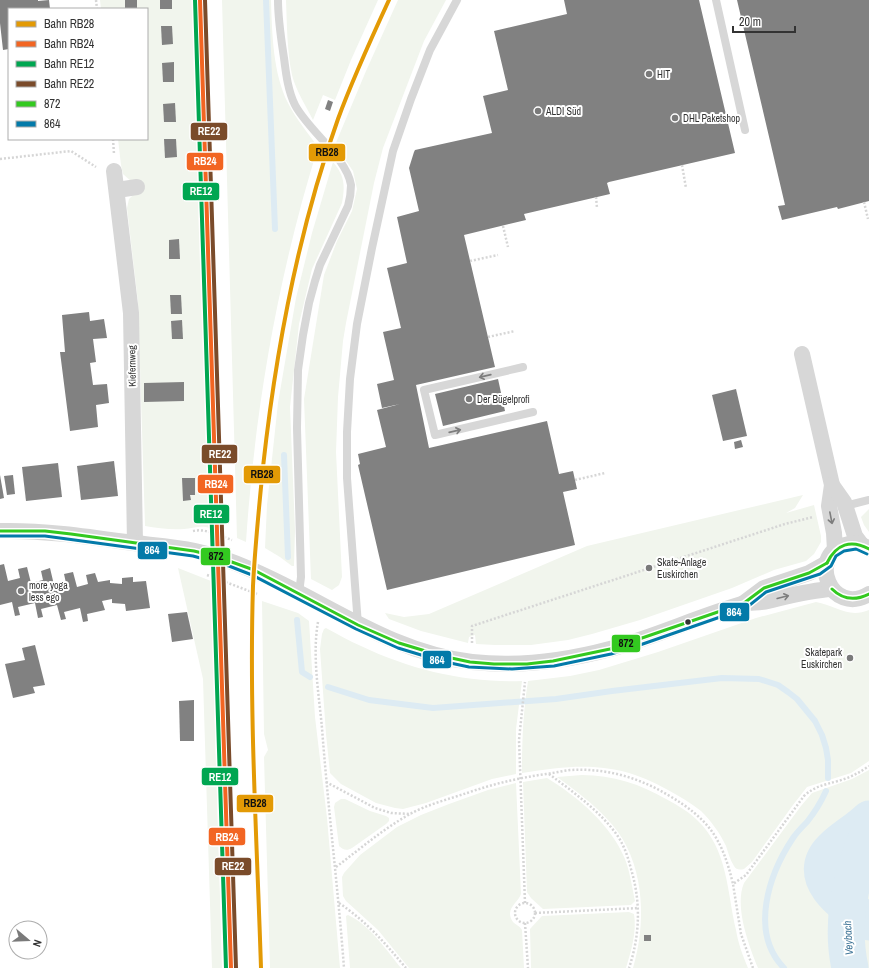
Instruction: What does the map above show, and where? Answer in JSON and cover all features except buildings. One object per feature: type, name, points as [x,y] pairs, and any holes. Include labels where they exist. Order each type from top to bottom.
[{"type":"street","name":"Kiefernweg","points":[[114,171],[130,313],[135,543]]},
{"type":"street","points":[[117,190],[138,187]]},
{"type":"street","points":[[802,354],[832,485],[829,506],[834,534],[831,557],[825,571],[826,578],[832,589],[841,596],[848,598],[859,598],[869,594]]},
{"type":"street","points":[[832,485],[844,502],[855,536],[865,546]]},
{"type":"street","points":[[0,531],[45,531],[194,551],[218,557],[254,570],[358,625],[399,643],[442,656],[478,662],[527,664],[553,661],[610,649],[744,603],[764,602],[815,590],[832,589]]},
{"type":"street","points":[[744,603],[764,588],[809,573],[831,557],[842,546],[849,544],[865,546]]},
{"type":"lane","points":[[278,0],[278,19],[287,78],[296,106],[307,122],[343,165],[348,175],[351,195],[348,206],[320,265],[309,303],[300,356],[297,400],[301,577],[299,593]]},
{"type":"lane","points":[[358,625],[347,478],[347,432],[350,379],[357,324],[393,151],[411,98],[430,50],[457,0]]},
{"type":"lane","points":[[716,0],[745,130]]},
{"type":"lane","points":[[523,367],[424,390],[435,436],[533,412]]},
{"type":"lane","points":[[845,506],[869,500]]},
{"type":"path","points":[[0,159],[71,151],[104,172],[114,171]]},
{"type":"path","points":[[682,165],[686,188]]},
{"type":"path","points":[[596,197],[597,208]]},
{"type":"path","points":[[864,202],[868,220]]},
{"type":"path","points":[[503,226],[508,248]]},
{"type":"path","points":[[470,261],[498,255]]},
{"type":"path","points":[[488,337],[515,331]]},
{"type":"path","points":[[575,480],[605,473]]},
{"type":"path","points":[[472,626],[777,526],[798,522],[830,511]]},
{"type":"path","points":[[205,574],[261,596]]},
{"type":"path","points":[[318,620],[316,633],[316,661],[326,782],[336,867],[344,968]]},
{"type":"path","points":[[525,682],[518,740],[525,903]]},
{"type":"path","points":[[733,884],[746,875],[804,796],[813,788],[852,776],[869,766]]},
{"type":"path","points":[[336,867],[389,827],[411,814],[493,784],[570,770],[607,772],[635,779],[650,785],[677,800],[696,814],[712,830],[722,847],[729,868],[741,934],[753,968]]},
{"type":"path","points":[[548,774],[580,797],[617,836],[628,858],[637,891],[639,908],[635,947],[629,968]]},
{"type":"path","points":[[326,782],[375,808],[391,813],[411,814]]},
{"type":"path","points":[[339,903],[373,930],[406,968]]},
{"type":"path","points":[[525,903],[532,906],[535,913],[532,920],[526,923],[518,920],[515,915],[518,907],[525,903]]},
{"type":"path","points":[[535,913],[639,908]]},
{"type":"path","points":[[526,923],[528,968]]},
{"type":"shaded area","points":[[100,0],[192,0],[210,528],[200,527],[174,529],[145,526],[138,302],[127,208],[129,199],[134,194],[132,182],[123,174],[118,140],[148,140],[148,8],[101,8]]},
{"type":"shaded area","points":[[222,0],[271,0],[274,53],[283,92],[302,126],[318,147],[291,244],[270,342],[255,441],[246,542],[237,538]]},
{"type":"shaded area","points":[[286,0],[378,0],[335,100],[323,95],[313,120],[299,93],[292,75],[288,47]]},
{"type":"shaded area","points":[[398,0],[446,0],[424,41],[383,148],[374,183],[346,323],[338,397],[336,452],[342,577],[339,585],[332,590],[311,579],[304,399],[324,275],[337,241],[352,211],[357,189],[353,171],[335,145]]},
{"type":"shaded area","points":[[333,162],[340,172],[343,181],[344,191],[342,203],[312,269],[299,324],[290,407],[295,530],[294,566],[292,566],[265,548],[267,505],[278,403],[296,298],[312,233]]},
{"type":"shaded area","points":[[803,495],[795,508],[786,513],[814,505],[821,542],[814,554],[806,561],[774,570],[732,588],[640,620],[592,634],[568,640],[531,645],[476,644],[475,635],[469,637],[468,643],[421,631],[389,619],[385,613],[404,617],[429,614],[587,546]]},
{"type":"shaded area","points":[[869,509],[869,532],[861,517]]},
{"type":"shaded area","points":[[178,568],[211,581],[222,968],[212,968],[203,679]]},
{"type":"shaded area","points":[[262,601],[298,613],[309,621],[315,717],[327,818],[340,968],[270,968],[264,757],[268,750],[264,734]]},
{"type":"shaded area","points":[[816,602],[848,612],[855,613],[869,610],[869,761],[851,773],[807,787],[752,862],[744,869],[741,870],[735,867],[721,836],[701,811],[681,797],[649,781],[632,774],[597,767],[561,768],[522,773],[523,727],[528,681],[570,676],[599,670],[658,652],[756,618]]},
{"type":"shaded area","points":[[326,628],[352,642],[400,662],[419,668],[481,680],[522,681],[516,729],[516,774],[492,779],[426,803],[403,809],[376,803],[341,784],[330,773],[326,734],[320,649],[322,634]]},
{"type":"shaded area","points":[[869,770],[869,968],[758,968],[747,938],[742,914],[741,892],[744,883],[812,793],[852,779]]},
{"type":"shaded area","points":[[593,775],[626,781],[646,789],[686,811],[707,831],[721,858],[738,940],[748,968],[633,968],[640,934],[641,916],[638,880],[634,863],[618,832],[605,816],[574,789],[557,777]]},
{"type":"shaded area","points":[[547,778],[582,803],[602,823],[619,847],[628,869],[635,901],[631,905],[543,909],[527,892],[523,782]]},
{"type":"shaded area","points":[[516,783],[521,894],[512,906],[510,913],[513,922],[522,930],[524,968],[409,968],[378,930],[346,901],[343,896],[342,877],[344,873],[360,855],[397,827],[421,815],[449,804],[488,790]]},
{"type":"shaded area","points":[[341,799],[345,799],[370,811],[386,816],[389,818],[389,821],[352,848],[348,850],[344,849],[339,846],[334,807],[335,803]]},
{"type":"shaded area","points":[[629,912],[634,914],[635,928],[626,968],[531,968],[530,929],[542,916]]},
{"type":"shaded area","points":[[348,915],[356,919],[370,931],[401,968],[350,968],[346,916]]},
{"type":"waterway","points":[[266,0],[275,229]]},
{"type":"waterway","points":[[284,455],[288,557]]},
{"type":"waterway","points":[[297,620],[302,672],[310,677]]},
{"type":"waterway","points":[[328,687],[369,700],[433,708],[556,699],[722,678],[759,679],[778,685],[788,692],[797,699],[815,721],[822,735],[826,748],[828,778]]},
{"type":"waterway","points":[[784,968],[773,954],[767,938],[765,921],[766,903],[770,885],[784,852],[813,814],[826,791]]},
{"type":"waterway","name":"Veybach","points":[[869,819],[833,848],[825,859],[822,870],[825,880],[839,899],[869,922]]},
{"type":"waterway","name":"Veybach","points":[[850,968],[846,933],[849,899],[857,865],[869,833]]},
{"type":"rail line","name":"RE12","points":[[195,0],[226,968]]},
{"type":"rail line","name":"RB24","points":[[200,0],[231,968]]},
{"type":"rail line","name":"RE22","points":[[205,0],[236,968]]},
{"type":"rail line","name":"RB28","points":[[261,968],[254,777],[252,634],[256,541],[268,423],[290,291],[311,204],[338,119],[362,59],[389,0]]},
{"type":"transit line","name":"872","points":[[0,531],[45,531],[71,534],[194,551],[218,557],[254,570],[358,625],[399,643],[442,656],[470,662],[494,664],[527,664],[553,661],[610,649],[744,603],[764,588],[809,573],[827,563]]},
{"type":"transit line","name":"864","points":[[0,536],[45,536],[193,556],[229,566],[252,575],[356,629],[398,648],[441,661],[469,667],[512,669],[554,666],[611,654],[637,646],[746,608],[766,592],[820,574],[831,566],[836,556],[844,551],[856,549],[867,554]]},
{"type":"transit line","name":"872","points":[[827,563],[835,551],[845,545],[856,544],[869,549]]},
{"type":"transit line","name":"872","points":[[832,589],[836,593],[849,598],[859,598],[869,594]]},
{"type":"place","name":"HIT","points":[[649,74]]},
{"type":"place","name":"ALDI Süd","points":[[538,111]]},
{"type":"place","name":"DHL Paketshop","points":[[675,118]]},
{"type":"place","name":"Der Bügelprofi","points":[[469,399]]},
{"type":"place","name":"Skate-Anlage Euskirchen","points":[[649,568]]},
{"type":"place","name":"more yoga less ego","points":[[21,591]]},
{"type":"place","name":"Skatepark Euskirchen","points":[[850,658]]}]
